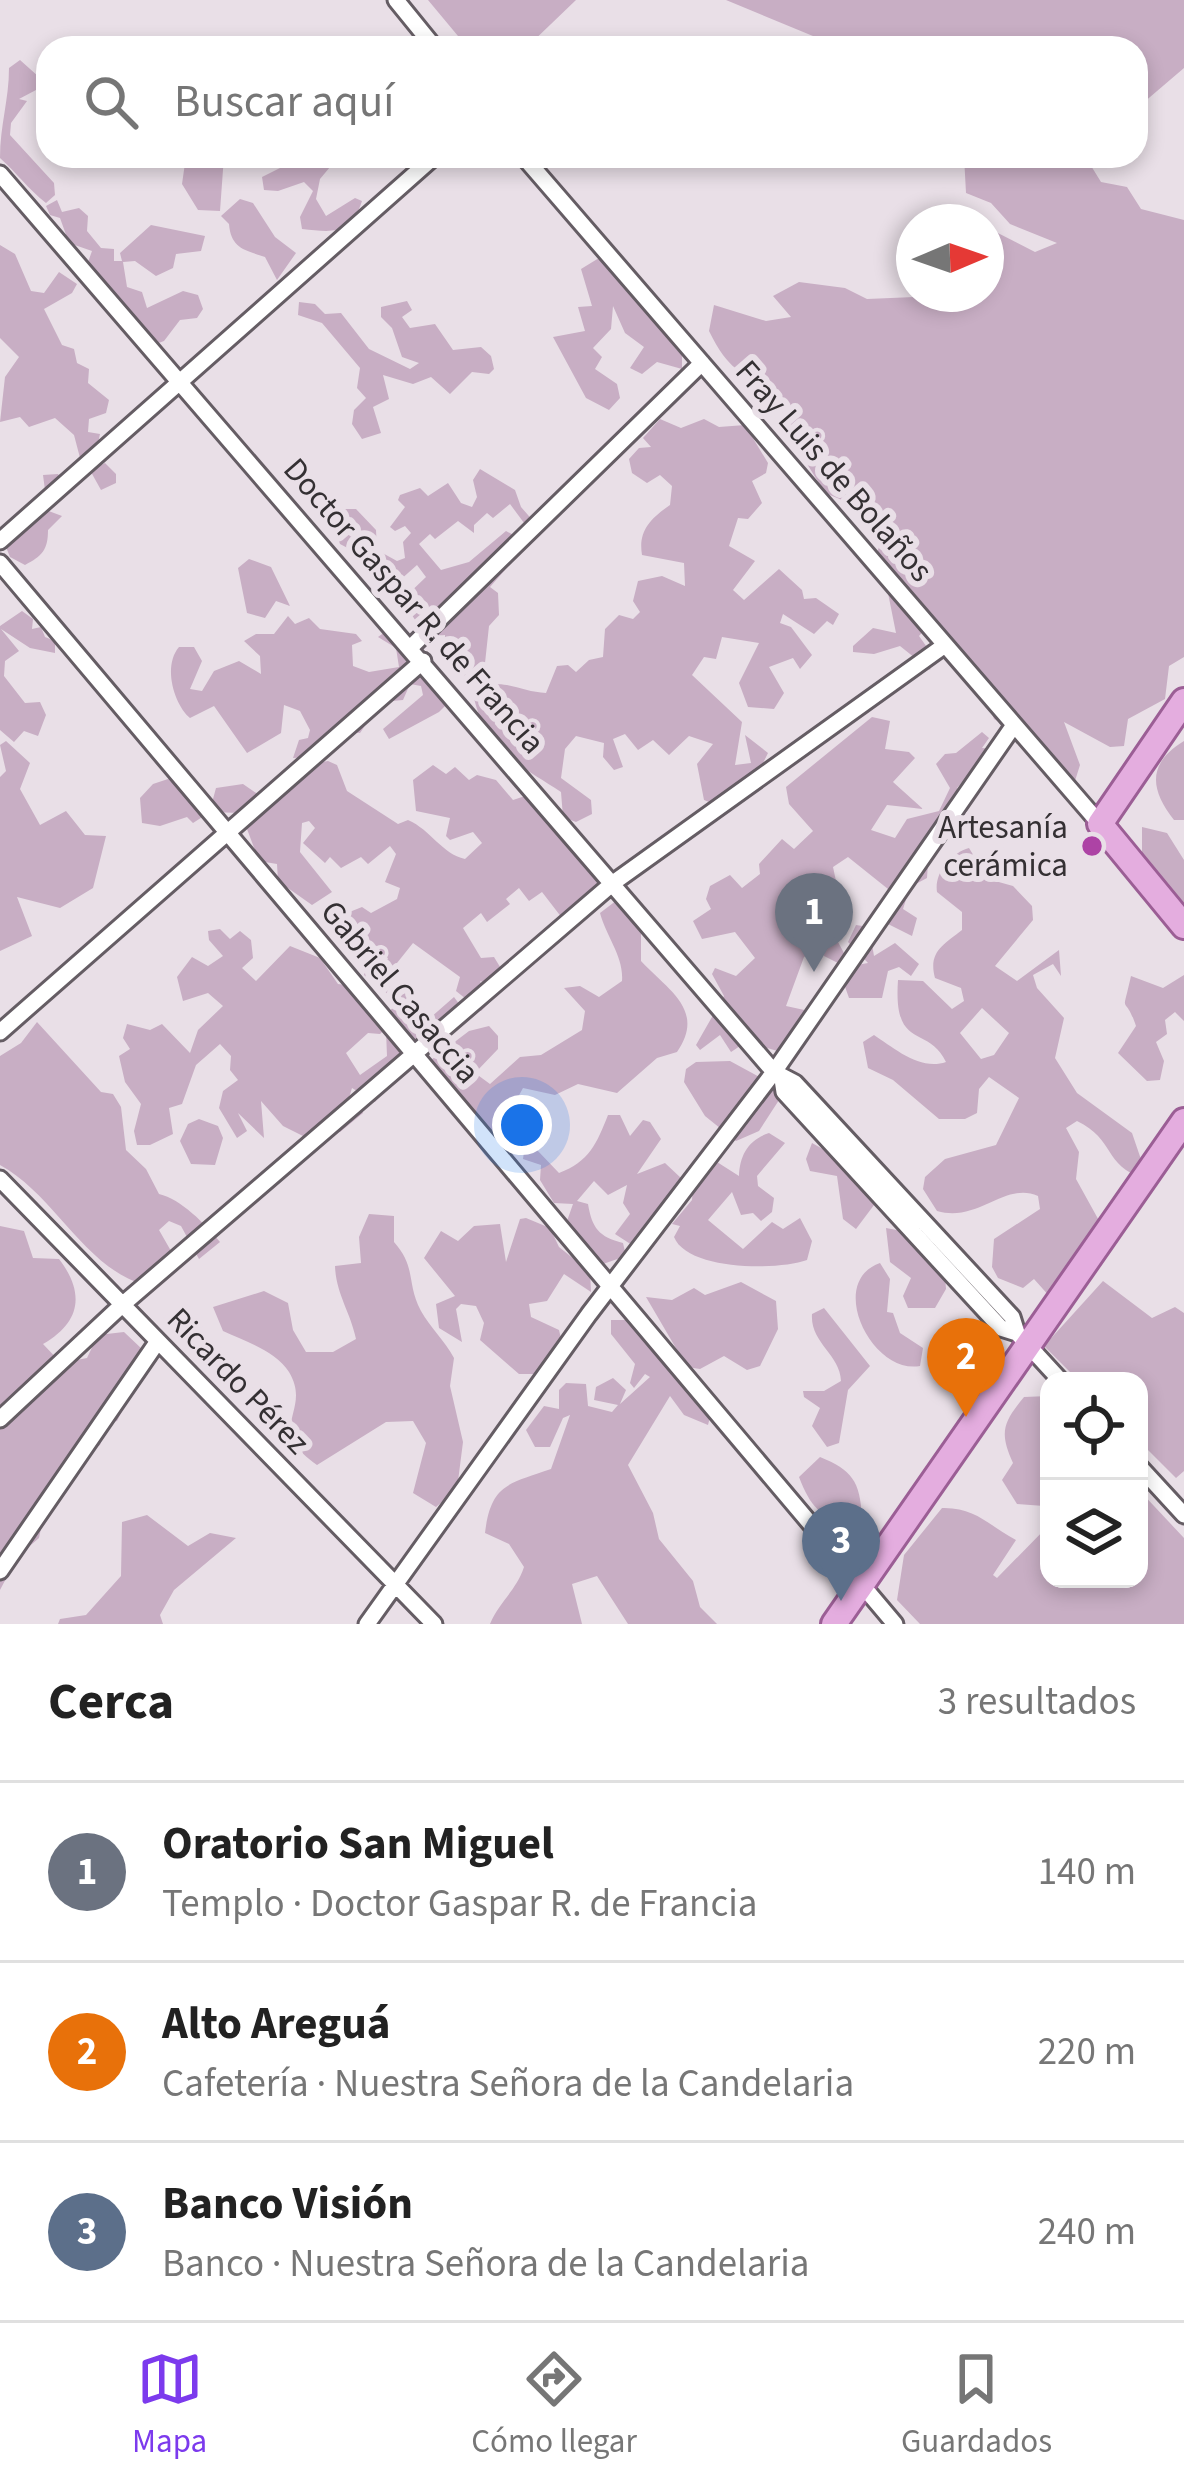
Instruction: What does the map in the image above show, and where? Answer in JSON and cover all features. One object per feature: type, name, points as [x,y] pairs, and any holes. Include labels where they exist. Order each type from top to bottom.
[{"type":"main road","points":[[1184,701],[1100,824],[1184,926]]},
{"type":"main road","points":[[834,1624],[1022,1338],[1184,1121]]},
{"type":"street","points":[[396,0],[424,36]]},
{"type":"street","points":[[0,541],[421,168]]},
{"type":"street","name":"Fray Luis de Bolaños","points":[[533,168],[1100,824]]},
{"type":"street","name":"Doctor Gaspar R. de Francia","points":[[0,174],[778,1075],[795,1083],[1012,1318],[1022,1338],[1053,1372]]},
{"type":"street","points":[[0,1032],[417,654],[702,363]]},
{"type":"street","name":"Gabriel Casaccia","points":[[0,563],[895,1624]]},
{"type":"street","points":[[0,1419],[122,1305],[614,883],[945,645]]},
{"type":"street","points":[[368,1624],[610,1287],[778,1075],[1014,725]]},
{"type":"street","name":"Ricardo Pérez","points":[[0,1180],[434,1624]]},
{"type":"street","points":[[0,1571],[158,1341]]},
{"type":"street","points":[[1148,1476],[1184,1515]]},
{"type":"shaded area","points":[[428,0],[576,0],[538,36],[458,36]]},
{"type":"shaded area","points":[[726,0],[1184,0],[1184,68],[1148,99],[1148,36],[813,36]]},
{"type":"shaded area","points":[[20,60],[36,74],[36,90],[19,99],[27,101],[11,123],[10,135],[54,183],[55,195],[46,203],[0,158],[9,68]]},
{"type":"shaded area","points":[[184,168],[223,168],[220,211],[198,210],[182,184]]},
{"type":"shaded area","points":[[280,168],[329,168],[320,179],[316,199],[326,216],[355,198],[362,201],[346,226],[331,231],[302,229],[300,217],[313,191],[304,182],[278,191],[264,190],[262,177]]},
{"type":"shaded area","points":[[965,168],[1092,168],[1101,182],[1127,187],[1141,209],[1184,220],[1184,657],[1169,666],[1165,699],[1128,719],[1124,746],[1110,747],[1064,722],[1080,765],[1074,784],[1027,739],[994,719],[983,689],[927,627],[919,636],[934,657],[930,670],[900,646],[874,654],[853,652],[853,646],[873,628],[896,633],[886,583],[874,561],[883,536],[874,513],[825,493],[783,425],[781,400],[734,367],[709,331],[714,305],[766,321],[791,317],[773,296],[799,282],[845,288],[867,299],[896,298],[896,312],[1004,312],[1004,236],[1035,252],[1057,243],[1010,224],[1004,217],[1004,204],[966,193]]},
{"type":"shaded area","points":[[240,199],[253,203],[275,237],[296,253],[277,280],[265,257],[236,243],[221,216]]},
{"type":"shaded area","points":[[57,200],[62,212],[79,208],[88,216],[87,231],[101,248],[114,249],[114,261],[122,261],[120,253],[151,225],[205,236],[201,251],[176,254],[173,268],[156,276],[135,261],[123,262],[127,287],[142,292],[147,308],[183,291],[198,295],[203,309],[197,318],[180,320],[164,341],[145,348],[87,265],[92,251],[69,243],[60,218],[50,215],[46,206]]},
{"type":"shaded area","points":[[0,245],[15,254],[31,291],[44,293],[59,272],[77,284],[72,293],[44,309],[62,345],[74,349],[77,363],[89,369],[88,383],[109,400],[106,413],[89,419],[88,432],[100,434],[92,470],[105,463],[116,474],[116,483],[101,490],[91,472],[84,473],[74,435],[55,418],[29,427],[20,417],[0,422],[5,377],[19,357],[0,338]]},
{"type":"shaded area","points":[[599,258],[622,273],[682,355],[682,369],[657,362],[642,374],[630,368],[644,347],[625,333],[613,306],[611,329],[593,348],[602,357],[595,369],[617,384],[620,398],[609,410],[586,398],[553,337],[585,331],[578,307],[592,306],[581,269]]},
{"type":"shaded area","points":[[407,301],[412,310],[402,317],[410,328],[435,324],[453,350],[481,347],[491,356],[494,369],[489,374],[472,372],[450,394],[431,377],[413,384],[383,375],[389,399],[373,407],[381,433],[362,439],[352,424],[354,410],[366,398],[357,388],[360,368],[322,323],[298,315],[299,302],[315,304],[325,314],[341,313],[369,349],[410,369],[419,363],[402,357],[392,328],[381,317],[381,307]]},
{"type":"shaded area","points":[[660,419],[681,428],[704,419],[719,427],[745,425],[768,463],[766,473],[752,481],[762,503],[748,519],[738,518],[729,546],[755,561],[733,590],[744,600],[779,569],[802,590],[804,599],[816,598],[839,614],[833,625],[827,621],[814,634],[783,614],[780,623],[791,627],[812,655],[800,669],[793,658],[769,667],[784,693],[774,709],[748,707],[739,683],[759,643],[722,637],[716,659],[704,657],[692,675],[742,722],[735,765],[751,763],[745,735],[768,753],[749,791],[729,810],[704,800],[697,764],[713,744],[689,736],[669,755],[653,740],[638,750],[625,734],[613,739],[623,767],[614,770],[603,757],[604,743],[576,736],[565,749],[561,778],[591,800],[592,814],[576,822],[563,817],[561,792],[496,745],[474,698],[497,684],[546,693],[557,666],[568,665],[576,672],[589,660],[603,657],[605,629],[619,615],[633,619],[640,612],[633,601],[638,581],[662,576],[685,586],[684,563],[642,555],[644,532],[670,505],[672,486],[660,475],[647,483],[632,473],[629,459],[639,448],[651,447],[643,438]]},
{"type":"shaded area","points":[[480,469],[515,490],[521,507],[535,523],[527,527],[510,504],[493,518],[487,513],[474,525],[474,533],[458,521],[435,539],[430,534],[419,544],[441,570],[469,562],[506,531],[525,547],[490,587],[498,593],[499,615],[489,626],[485,663],[472,673],[472,684],[445,654],[445,635],[423,630],[401,601],[426,577],[417,565],[399,581],[404,587],[392,588],[359,554],[340,544],[332,521],[341,509],[356,509],[376,530],[377,550],[397,561],[405,558],[403,542],[411,533],[405,526],[395,531],[390,527],[405,507],[398,500],[400,495],[420,488],[428,496],[448,483],[461,503],[472,507],[477,497],[473,480]]},
{"type":"shaded area","points":[[58,474],[62,480],[46,510],[62,516],[48,530],[43,552],[25,565],[10,557],[4,542],[25,506],[39,501],[45,490],[43,475]]},
{"type":"shaded area","points":[[249,559],[271,567],[290,606],[276,601],[265,618],[247,613],[238,568]]},
{"type":"shaded area","points":[[22,611],[33,619],[32,629],[41,627],[45,637],[55,641],[55,653],[30,648],[1,629],[19,651],[5,661],[4,676],[25,703],[40,702],[46,715],[38,736],[24,731],[14,742],[0,730],[0,626]]},
{"type":"shaded area","points":[[288,616],[295,624],[309,618],[320,629],[356,634],[362,641],[352,645],[353,666],[369,672],[399,667],[396,648],[378,637],[389,629],[455,696],[439,712],[389,739],[383,729],[423,695],[421,686],[410,684],[403,700],[381,702],[360,733],[344,731],[308,756],[293,758],[299,740],[308,738],[310,730],[300,711],[284,705],[281,733],[247,753],[214,706],[190,718],[180,705],[171,675],[179,647],[194,647],[202,661],[190,689],[202,691],[214,671],[239,661],[261,674],[260,656],[244,641],[256,634],[274,634]]},
{"type":"shaded area","points":[[872,717],[890,721],[885,749],[909,752],[915,758],[893,782],[923,809],[887,805],[871,830],[895,838],[907,819],[939,811],[950,788],[936,764],[945,754],[956,753],[982,732],[989,738],[982,748],[996,749],[978,777],[971,772],[957,788],[965,800],[951,816],[947,840],[929,847],[927,878],[910,887],[903,909],[917,918],[912,936],[884,922],[888,889],[848,857],[833,867],[844,918],[827,943],[838,942],[851,966],[868,963],[848,942],[856,925],[869,927],[874,956],[895,943],[919,964],[911,976],[899,967],[888,971],[882,998],[849,998],[843,981],[848,968],[824,956],[825,944],[804,957],[786,1006],[809,1011],[781,1052],[746,1042],[731,1052],[720,1035],[700,1050],[696,1045],[724,996],[712,974],[715,968],[736,976],[755,958],[735,932],[702,939],[693,921],[711,909],[706,899],[710,886],[730,875],[742,888],[760,874],[759,864],[782,839],[794,849],[813,831],[789,804],[786,787]]},
{"type":"shaded area","points":[[6,741],[30,763],[20,789],[40,825],[66,811],[85,835],[106,836],[93,888],[60,908],[17,897],[32,936],[0,951],[0,777],[6,771],[0,745]]},
{"type":"shaded area","points":[[1184,741],[1184,820],[1174,820],[1160,797],[1156,777],[1164,758]]},
{"type":"shaded area","points":[[328,761],[337,765],[347,791],[398,824],[408,820],[416,824],[465,859],[482,843],[473,832],[450,840],[446,836],[450,818],[416,811],[413,780],[433,765],[446,774],[455,767],[469,780],[477,775],[496,780],[513,800],[534,793],[600,873],[606,891],[582,920],[569,927],[542,892],[529,901],[519,888],[506,899],[510,904],[487,922],[481,913],[463,928],[481,958],[494,957],[508,980],[503,990],[480,981],[490,1002],[481,1011],[456,991],[460,977],[413,943],[393,968],[397,975],[392,980],[430,1018],[454,997],[465,1012],[444,1043],[412,1042],[386,1015],[398,1002],[364,975],[370,956],[383,969],[388,958],[368,945],[363,932],[342,940],[331,929],[332,919],[362,907],[371,913],[397,899],[400,888],[385,882],[396,854],[390,846],[368,864],[361,857],[341,868],[330,857],[325,863],[303,843],[315,828],[309,821],[302,823],[300,852],[332,892],[312,905],[278,881],[277,864],[259,861],[241,813],[210,812],[193,823],[187,817],[160,826],[142,823],[140,798],[153,784],[177,776],[203,799],[213,799],[216,788],[243,784],[259,795],[294,767]]},
{"type":"shaded area","points":[[1142,827],[1167,833],[1184,860],[1184,903],[1142,879]]},
{"type":"shaded area","points":[[969,848],[988,879],[1013,886],[1032,906],[1033,920],[995,966],[1017,981],[1059,950],[1061,976],[1053,964],[1033,975],[1037,988],[1064,1018],[1055,1058],[1077,1093],[1132,1133],[1146,1174],[1143,1178],[1122,1167],[1098,1136],[1077,1121],[1066,1128],[1079,1152],[1076,1179],[1102,1226],[1051,1298],[1034,1279],[1023,1288],[998,1278],[992,1267],[994,1239],[1040,1209],[1038,1196],[1014,1194],[952,1213],[937,1211],[923,1189],[925,1177],[945,1159],[996,1145],[1019,1098],[989,1077],[979,1089],[977,1113],[965,1119],[939,1119],[893,1080],[868,1068],[863,1042],[874,1035],[917,1061],[946,1062],[930,1043],[906,1028],[898,1003],[898,980],[923,981],[952,1009],[964,1001],[961,988],[935,978],[933,969],[939,950],[962,930],[962,912],[937,892],[938,878],[956,854]],"holes":[[[982,1008],[1009,1033],[994,1055],[981,1059],[960,1033]]]},
{"type":"shaded area","points":[[621,897],[641,930],[641,961],[672,991],[685,1012],[685,1037],[677,1052],[657,1058],[617,1093],[578,1084],[555,1095],[523,1088],[517,1099],[521,1138],[513,1149],[475,1128],[458,1090],[446,1083],[431,1060],[469,1031],[489,1026],[498,1036],[498,1049],[475,1073],[490,1084],[520,1057],[541,1055],[582,1030],[585,1011],[564,988],[580,986],[599,997],[622,981],[620,963],[600,913]]},
{"type":"shaded area","points":[[220,929],[230,939],[240,931],[251,940],[253,958],[242,968],[256,981],[290,946],[320,958],[338,984],[354,986],[387,1027],[380,1034],[368,1033],[346,1053],[360,1075],[387,1056],[386,1031],[401,1041],[407,1063],[387,1075],[387,1088],[375,1102],[352,1088],[348,1101],[359,1101],[363,1113],[340,1132],[326,1128],[309,1139],[283,1126],[261,1101],[264,1138],[238,1113],[247,1131],[237,1138],[219,1108],[223,1091],[238,1080],[230,1070],[231,1056],[220,1044],[196,1065],[182,1104],[169,1108],[173,1134],[150,1145],[137,1145],[134,1131],[141,1104],[125,1082],[119,1056],[130,1049],[123,1038],[127,1024],[150,1030],[162,1024],[190,1053],[198,1030],[223,1006],[208,993],[183,1001],[177,977],[192,957],[208,966],[223,956],[209,940],[208,931]]},
{"type":"shaded area","points":[[1184,975],[1184,1021],[1175,1012],[1165,1020],[1167,1034],[1156,1042],[1164,1061],[1160,1080],[1147,1081],[1118,1053],[1136,1026],[1125,1004],[1131,976],[1163,988]]},
{"type":"shaded area","points":[[37,1022],[101,1092],[113,1094],[121,1107],[126,1150],[146,1169],[159,1194],[184,1207],[220,1242],[199,1259],[181,1226],[169,1221],[159,1230],[179,1265],[144,1285],[123,1276],[0,1165],[0,1056],[21,1043]]},
{"type":"shaded area","points":[[730,1061],[774,1085],[781,1097],[759,1131],[736,1141],[705,1116],[684,1082],[686,1069],[696,1062]]},
{"type":"shaded area","points":[[608,1115],[620,1115],[630,1136],[643,1120],[650,1122],[661,1139],[637,1174],[665,1163],[682,1179],[657,1227],[632,1245],[615,1234],[630,1214],[623,1203],[627,1185],[608,1195],[594,1181],[577,1201],[588,1204],[602,1234],[623,1243],[626,1256],[603,1264],[567,1221],[573,1204],[554,1203],[540,1180],[541,1165],[523,1159],[524,1152],[537,1150],[559,1173],[569,1168],[591,1150]]},
{"type":"shaded area","points":[[199,1119],[218,1126],[223,1138],[215,1165],[191,1164],[180,1141],[188,1124]]},
{"type":"shaded area","points":[[769,1133],[785,1143],[757,1176],[758,1186],[774,1198],[772,1212],[761,1221],[753,1213],[741,1215],[732,1192],[708,1220],[743,1249],[772,1222],[783,1229],[800,1218],[812,1241],[807,1260],[775,1266],[734,1265],[682,1248],[674,1237],[680,1226],[672,1224],[692,1200],[694,1175],[717,1162],[739,1176],[746,1149]]},
{"type":"shaded area","points":[[812,1143],[839,1158],[877,1201],[856,1229],[843,1219],[837,1176],[810,1171],[806,1159]]},
{"type":"shaded area","points":[[369,1214],[394,1216],[394,1242],[406,1260],[416,1301],[454,1358],[450,1386],[463,1442],[457,1489],[436,1507],[413,1493],[426,1443],[413,1421],[386,1422],[317,1465],[301,1452],[291,1429],[296,1398],[289,1372],[268,1352],[223,1331],[213,1307],[264,1291],[288,1303],[293,1330],[306,1352],[333,1352],[356,1339],[335,1266],[361,1263],[359,1237]]},
{"type":"shaded area","points":[[520,1219],[550,1228],[559,1247],[590,1272],[591,1292],[564,1274],[547,1301],[529,1304],[531,1317],[559,1330],[562,1343],[538,1374],[519,1374],[480,1340],[484,1323],[476,1306],[461,1304],[456,1309],[462,1342],[439,1328],[436,1304],[455,1296],[424,1258],[441,1231],[458,1241],[474,1226],[500,1224],[506,1262]]},
{"type":"shaded area","points":[[0,1226],[24,1231],[33,1258],[59,1259],[73,1284],[72,1316],[43,1344],[61,1363],[87,1358],[98,1335],[124,1332],[143,1350],[113,1394],[125,1405],[117,1421],[107,1423],[100,1445],[56,1476],[57,1497],[46,1504],[39,1538],[18,1556],[0,1590]]},
{"type":"shaded area","points":[[886,1228],[902,1231],[945,1275],[946,1289],[935,1308],[908,1308],[903,1296],[911,1278],[890,1262]]},
{"type":"shaded area","points":[[880,1263],[890,1279],[887,1312],[893,1313],[900,1333],[923,1348],[920,1366],[902,1365],[886,1356],[862,1325],[857,1288],[864,1273]]},
{"type":"shaded area","points":[[1103,1281],[1152,1318],[1175,1307],[1184,1313],[1184,1471],[1176,1478],[1148,1450],[1148,1372],[1070,1372],[1044,1346]]},
{"type":"shaded area","points":[[741,1282],[776,1301],[778,1329],[760,1366],[747,1370],[724,1356],[700,1369],[687,1367],[646,1297],[672,1300],[694,1288],[705,1295]]},
{"type":"shaded area","points":[[824,1308],[870,1366],[848,1390],[839,1443],[827,1447],[812,1426],[820,1408],[803,1391],[824,1391],[841,1381],[813,1324],[812,1314]]},
{"type":"shaded area","points":[[611,1320],[628,1320],[680,1371],[711,1413],[708,1425],[684,1415],[670,1396],[628,1465],[653,1513],[659,1539],[693,1581],[700,1607],[717,1624],[628,1624],[597,1576],[572,1584],[582,1624],[490,1624],[524,1567],[509,1544],[485,1533],[492,1504],[504,1488],[551,1469],[570,1415],[563,1418],[550,1447],[535,1447],[526,1430],[544,1406],[559,1409],[559,1390],[566,1383],[586,1384],[588,1406],[612,1412],[618,1405],[594,1400],[596,1387],[613,1378],[626,1390],[620,1404],[650,1377],[645,1374],[634,1388],[630,1383],[635,1364],[611,1334]]},
{"type":"shaded area","points":[[1040,1396],[1040,1506],[1017,1504],[1002,1480],[1013,1463],[1005,1428],[1024,1397]]},
{"type":"shaded area","points":[[820,1457],[852,1478],[862,1517],[829,1516],[815,1507],[799,1477]]},
{"type":"shaded area","points":[[1148,1500],[1184,1538],[1184,1624],[920,1624],[897,1600],[904,1555],[942,1508],[973,1514],[1016,1540],[993,1575],[997,1578],[1040,1534],[1040,1588],[1148,1588]]},
{"type":"shaded area","points":[[147,1515],[188,1546],[210,1533],[236,1538],[174,1590],[160,1615],[163,1624],[58,1624],[60,1619],[86,1615],[121,1576],[122,1522]]},
{"type":"place","name":"Artesanía cerámica","points":[[1092,846]]},
{"type":"place","name":"Oratorio San Miguel","points":[[814,972]]},
{"type":"place","name":"Alto Areguá","points":[[966,1417]]},
{"type":"place","name":"Banco Visión","points":[[841,1601]]}]
